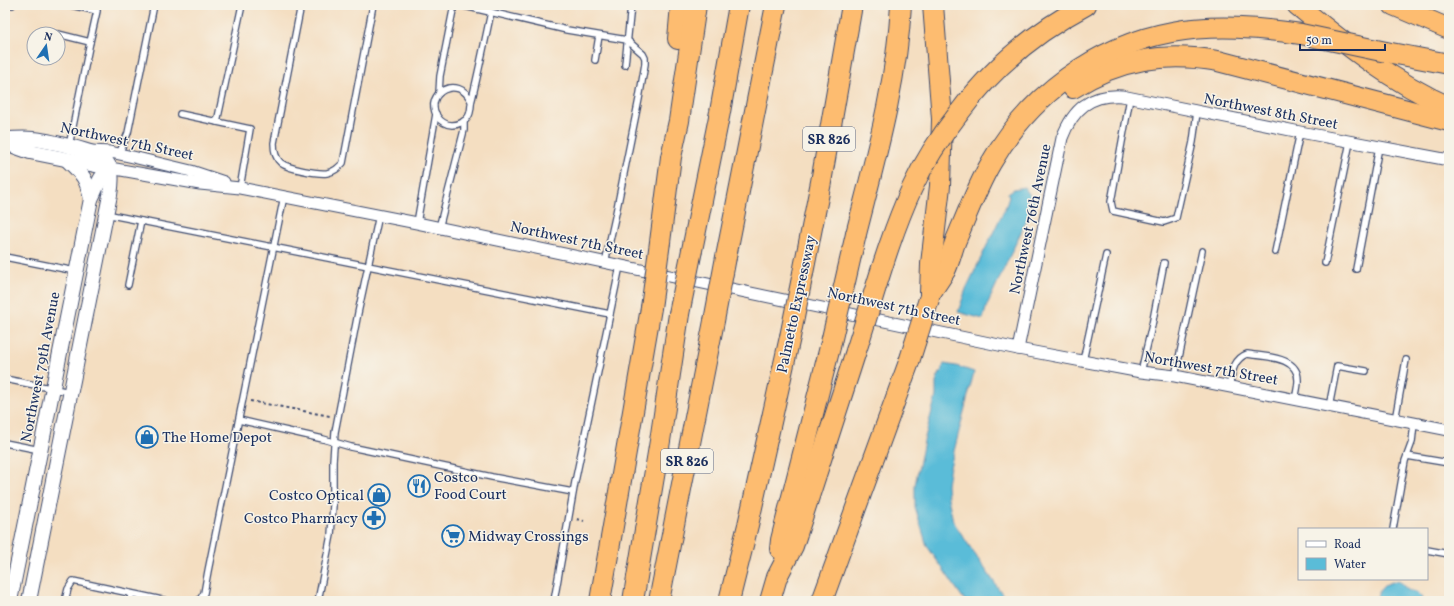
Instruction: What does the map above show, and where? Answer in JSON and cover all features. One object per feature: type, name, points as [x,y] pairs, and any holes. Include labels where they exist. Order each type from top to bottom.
[{"type":"highway","points":[[671,157],[672,120],[681,5]]},
{"type":"highway","points":[[600,601],[651,308],[671,157],[679,121],[696,5]]},
{"type":"highway","points":[[692,250],[705,132],[724,20],[725,5]]},
{"type":"highway","points":[[633,601],[660,441],[679,314],[720,112],[739,5]]},
{"type":"highway","name":"SR 826","points":[[659,601],[776,5]]},
{"type":"highway","name":"Palmetto Expressway","points":[[729,601],[750,518],[790,337],[821,182],[852,5]]},
{"type":"highway","points":[[778,577],[781,540],[830,347],[886,108],[898,34],[901,5]]},
{"type":"highway","points":[[929,296],[930,264],[940,186],[942,119],[933,5]]},
{"type":"highway","points":[[770,601],[778,577],[793,546],[890,244],[904,206],[922,169],[942,134],[981,87],[1009,58],[1058,21],[1086,5]]},
{"type":"highway","points":[[1297,5],[1370,63],[1407,86],[1449,107]]},
{"type":"highway","points":[[1393,5],[1449,29]]},
{"type":"highway","points":[[822,601],[909,362],[929,296],[945,270],[981,182],[992,162],[1027,113],[1042,98],[1075,72],[1112,51],[1131,43],[1172,32],[1213,27],[1255,29],[1301,34],[1449,64]]},
{"type":"highway","points":[[1013,131],[1085,80],[1131,62],[1164,57],[1196,57],[1218,61],[1449,121]]},
{"type":"street","name":"Northwest 8th Street","points":[[1087,102],[1109,95],[1130,98],[1350,142],[1449,160]]},
{"type":"street","name":"Northwest 76th Avenue","points":[[1018,349],[1062,138],[1070,120],[1087,102]]},
{"type":"street","name":"Northwest 7th Street","points":[[5,139],[33,139],[110,168],[200,184],[240,188],[284,196],[1018,349],[1141,372],[1175,376],[1394,420],[1449,428]]},
{"type":"street","points":[[5,143],[30,152],[45,155],[65,151],[84,176],[91,199]]},
{"type":"street","name":"Northwest 7th Street","points":[[68,153],[91,151],[110,152],[191,171],[240,188]]},
{"type":"street","points":[[29,601],[111,187],[110,168],[103,157],[91,151]]},
{"type":"street","name":"Northwest 79th Avenue","points":[[10,601],[91,199],[101,176],[110,168]]},
{"type":"lane","points":[[68,153],[98,8],[71,5]]},
{"type":"lane","points":[[119,154],[128,133],[154,5]]},
{"type":"lane","points":[[217,122],[242,5]]},
{"type":"lane","points":[[301,5],[274,149],[275,155],[280,162],[285,165],[303,170],[328,173],[338,168],[342,163],[373,5]]},
{"type":"lane","points":[[454,5],[440,76],[439,93],[434,104],[436,114],[439,119],[448,124],[454,125],[464,121]]},
{"type":"lane","points":[[460,5],[599,36],[627,40],[643,54],[645,64],[605,263]]},
{"type":"lane","points":[[625,65],[631,5]]},
{"type":"lane","points":[[439,228],[464,130],[464,121],[470,112],[471,101],[492,12]]},
{"type":"lane","points":[[66,36],[90,42]]},
{"type":"lane","points":[[595,60],[599,36]]},
{"type":"lane","points":[[439,93],[443,90],[454,87],[465,92],[471,101]]},
{"type":"lane","points":[[1130,98],[1111,202],[1113,211],[1164,222],[1176,218],[1193,142],[1197,112]]},
{"type":"lane","points":[[180,114],[250,129],[240,188]]},
{"type":"lane","points":[[417,223],[436,114]]},
{"type":"lane","points":[[1275,252],[1300,132]]},
{"type":"lane","points":[[1325,263],[1350,142]]},
{"type":"lane","points":[[1356,269],[1379,147]]},
{"type":"lane","points":[[199,601],[204,593],[284,196]]},
{"type":"lane","points":[[106,214],[610,314]]},
{"type":"lane","points":[[318,601],[331,535],[334,442],[342,395],[379,215]]},
{"type":"lane","points":[[128,285],[141,221]]},
{"type":"lane","points":[[1175,376],[1202,251]]},
{"type":"lane","points":[[1083,361],[1106,256]]},
{"type":"lane","points":[[5,257],[76,271]]},
{"type":"lane","points":[[1141,372],[1164,263]]},
{"type":"lane","points":[[554,601],[573,492],[620,266]]},
{"type":"lane","points":[[1229,387],[1234,367],[1238,359],[1242,356],[1247,354],[1286,361],[1295,367],[1297,372],[1298,380],[1295,400]]},
{"type":"lane","points":[[1394,420],[1406,360]]},
{"type":"lane","points":[[1330,407],[1337,366],[1366,371]]},
{"type":"lane","points":[[5,379],[70,392]]},
{"type":"lane","points":[[239,420],[323,439],[351,447],[573,492]]},
{"type":"lane","points":[[1393,528],[1407,456],[1412,442],[1414,423]]},
{"type":"lane","points":[[5,443],[40,450]]},
{"type":"lane","points":[[1407,456],[1449,463]]},
{"type":"lane","points":[[1428,550],[1449,554]]},
{"type":"lane","points":[[65,601],[68,589],[73,581],[167,601]]},
{"type":"lane","points":[[129,601],[132,594]]},
{"type":"path","points":[[250,401],[331,416]]},
{"type":"path","points":[[575,518],[584,520]]},
{"type":"water","points":[[1024,187],[1035,202],[987,305],[983,319],[958,312],[966,289],[1006,206],[1009,197],[1008,193],[1014,189]]},
{"type":"water","points":[[944,364],[974,372],[949,471],[947,485],[953,521],[1007,601],[965,601],[927,546],[915,507],[915,485],[924,441],[936,396],[936,383],[939,372],[941,372]]},
{"type":"water","points":[[1396,581],[1408,590],[1419,595],[1422,598],[1421,601],[1376,601],[1378,594],[1385,585]]},
{"type":"place","name":"The Home Depot","points":[[147,437]]},
{"type":"place","name":"Costco Food Court","points":[[419,486]]},
{"type":"place","name":"Costco Optical","points":[[379,495]]},
{"type":"place","name":"Costco Pharmacy","points":[[374,518]]},
{"type":"place","name":"Midway Crossings","points":[[453,536]]}]
